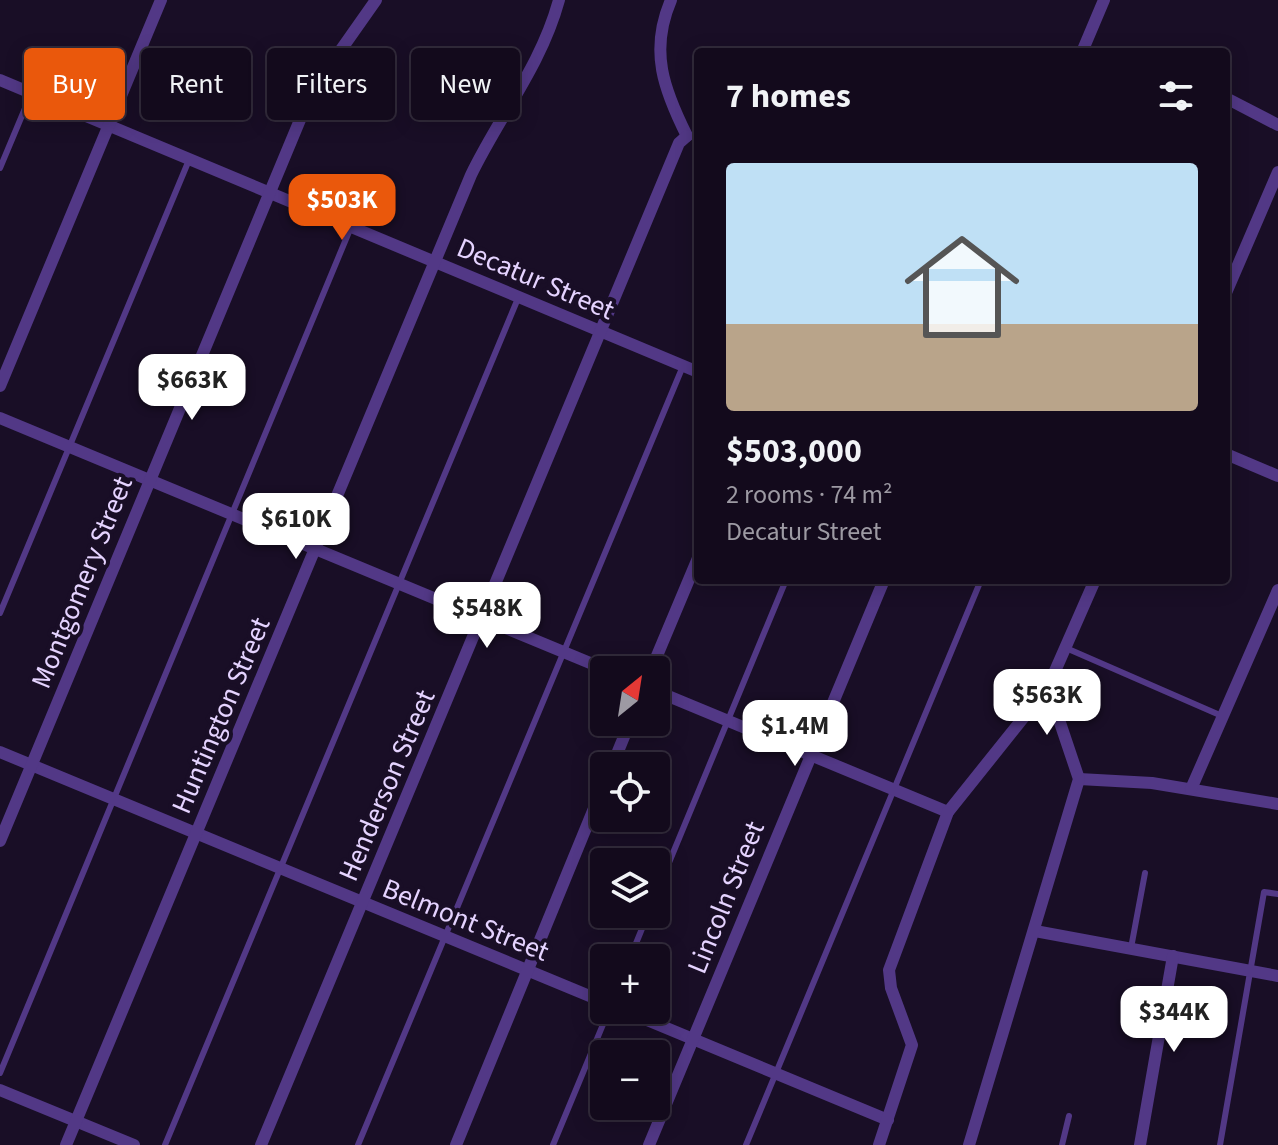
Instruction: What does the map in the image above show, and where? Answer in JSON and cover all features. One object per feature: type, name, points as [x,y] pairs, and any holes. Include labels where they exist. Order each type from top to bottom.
[{"type":"street","points":[[0,386],[161,0]]},
{"type":"street","name":"Montgomery Street","points":[[0,841],[312,91],[376,0]]},
{"type":"street","name":"Huntington Street","points":[[66,1145],[434,261],[485,147],[541,53],[559,0]]},
{"type":"street","points":[[671,0],[660,32],[659,60],[667,97],[693,136]]},
{"type":"street","points":[[1084,48],[1104,0]]},
{"type":"street","name":"Decatur Street","points":[[0,80],[24,91]]},
{"type":"street","points":[[1230,100],[1278,125]]},
{"type":"street","name":"Decatur Street","points":[[94,120],[694,370]]},
{"type":"street","name":"Henderson Street","points":[[261,1145],[679,143],[693,136]]},
{"type":"street","points":[[1230,285],[1275,189],[1278,172]]},
{"type":"street","points":[[0,418],[590,663]]},
{"type":"street","points":[[1230,456],[1278,476]]},
{"type":"street","points":[[657,656],[694,568]]},
{"type":"street","name":"Lincoln Street","points":[[649,1145],[882,584]]},
{"type":"street","points":[[879,1145],[912,1045],[891,988],[889,970],[948,812],[1048,687],[1093,584]]},
{"type":"street","points":[[1191,789],[1278,590]]},
{"type":"street","points":[[969,1145],[1079,779],[1048,687]]},
{"type":"street","points":[[670,697],[948,812]]},
{"type":"street","name":"Belmont Street","points":[[0,752],[590,996]]},
{"type":"street","points":[[1079,779],[1152,783],[1278,804]]},
{"type":"street","points":[[456,1145],[590,818]]},
{"type":"street","points":[[1035,931],[1278,976]]},
{"type":"street","points":[[1140,1145],[1173,956]]},
{"type":"street","points":[[657,1024],[888,1120]]},
{"type":"street","points":[[0,1090],[134,1145]]},
{"type":"lane","points":[[0,168],[24,111]]},
{"type":"lane","points":[[0,613],[189,160]]},
{"type":"lane","points":[[0,1073],[351,227]]},
{"type":"lane","points":[[165,1145],[519,296]]},
{"type":"lane","points":[[358,1145],[683,366]]},
{"type":"lane","points":[[670,860],[784,584]]},
{"type":"lane","points":[[746,1145],[979,584]]},
{"type":"lane","points":[[1066,648],[1222,716]]},
{"type":"lane","points":[[1131,948],[1145,873]]},
{"type":"lane","points":[[1220,1145],[1264,892],[1278,894]]},
{"type":"lane","points":[[553,1145],[603,1024]]},
{"type":"lane","points":[[1062,1145],[1069,1116]]}]
